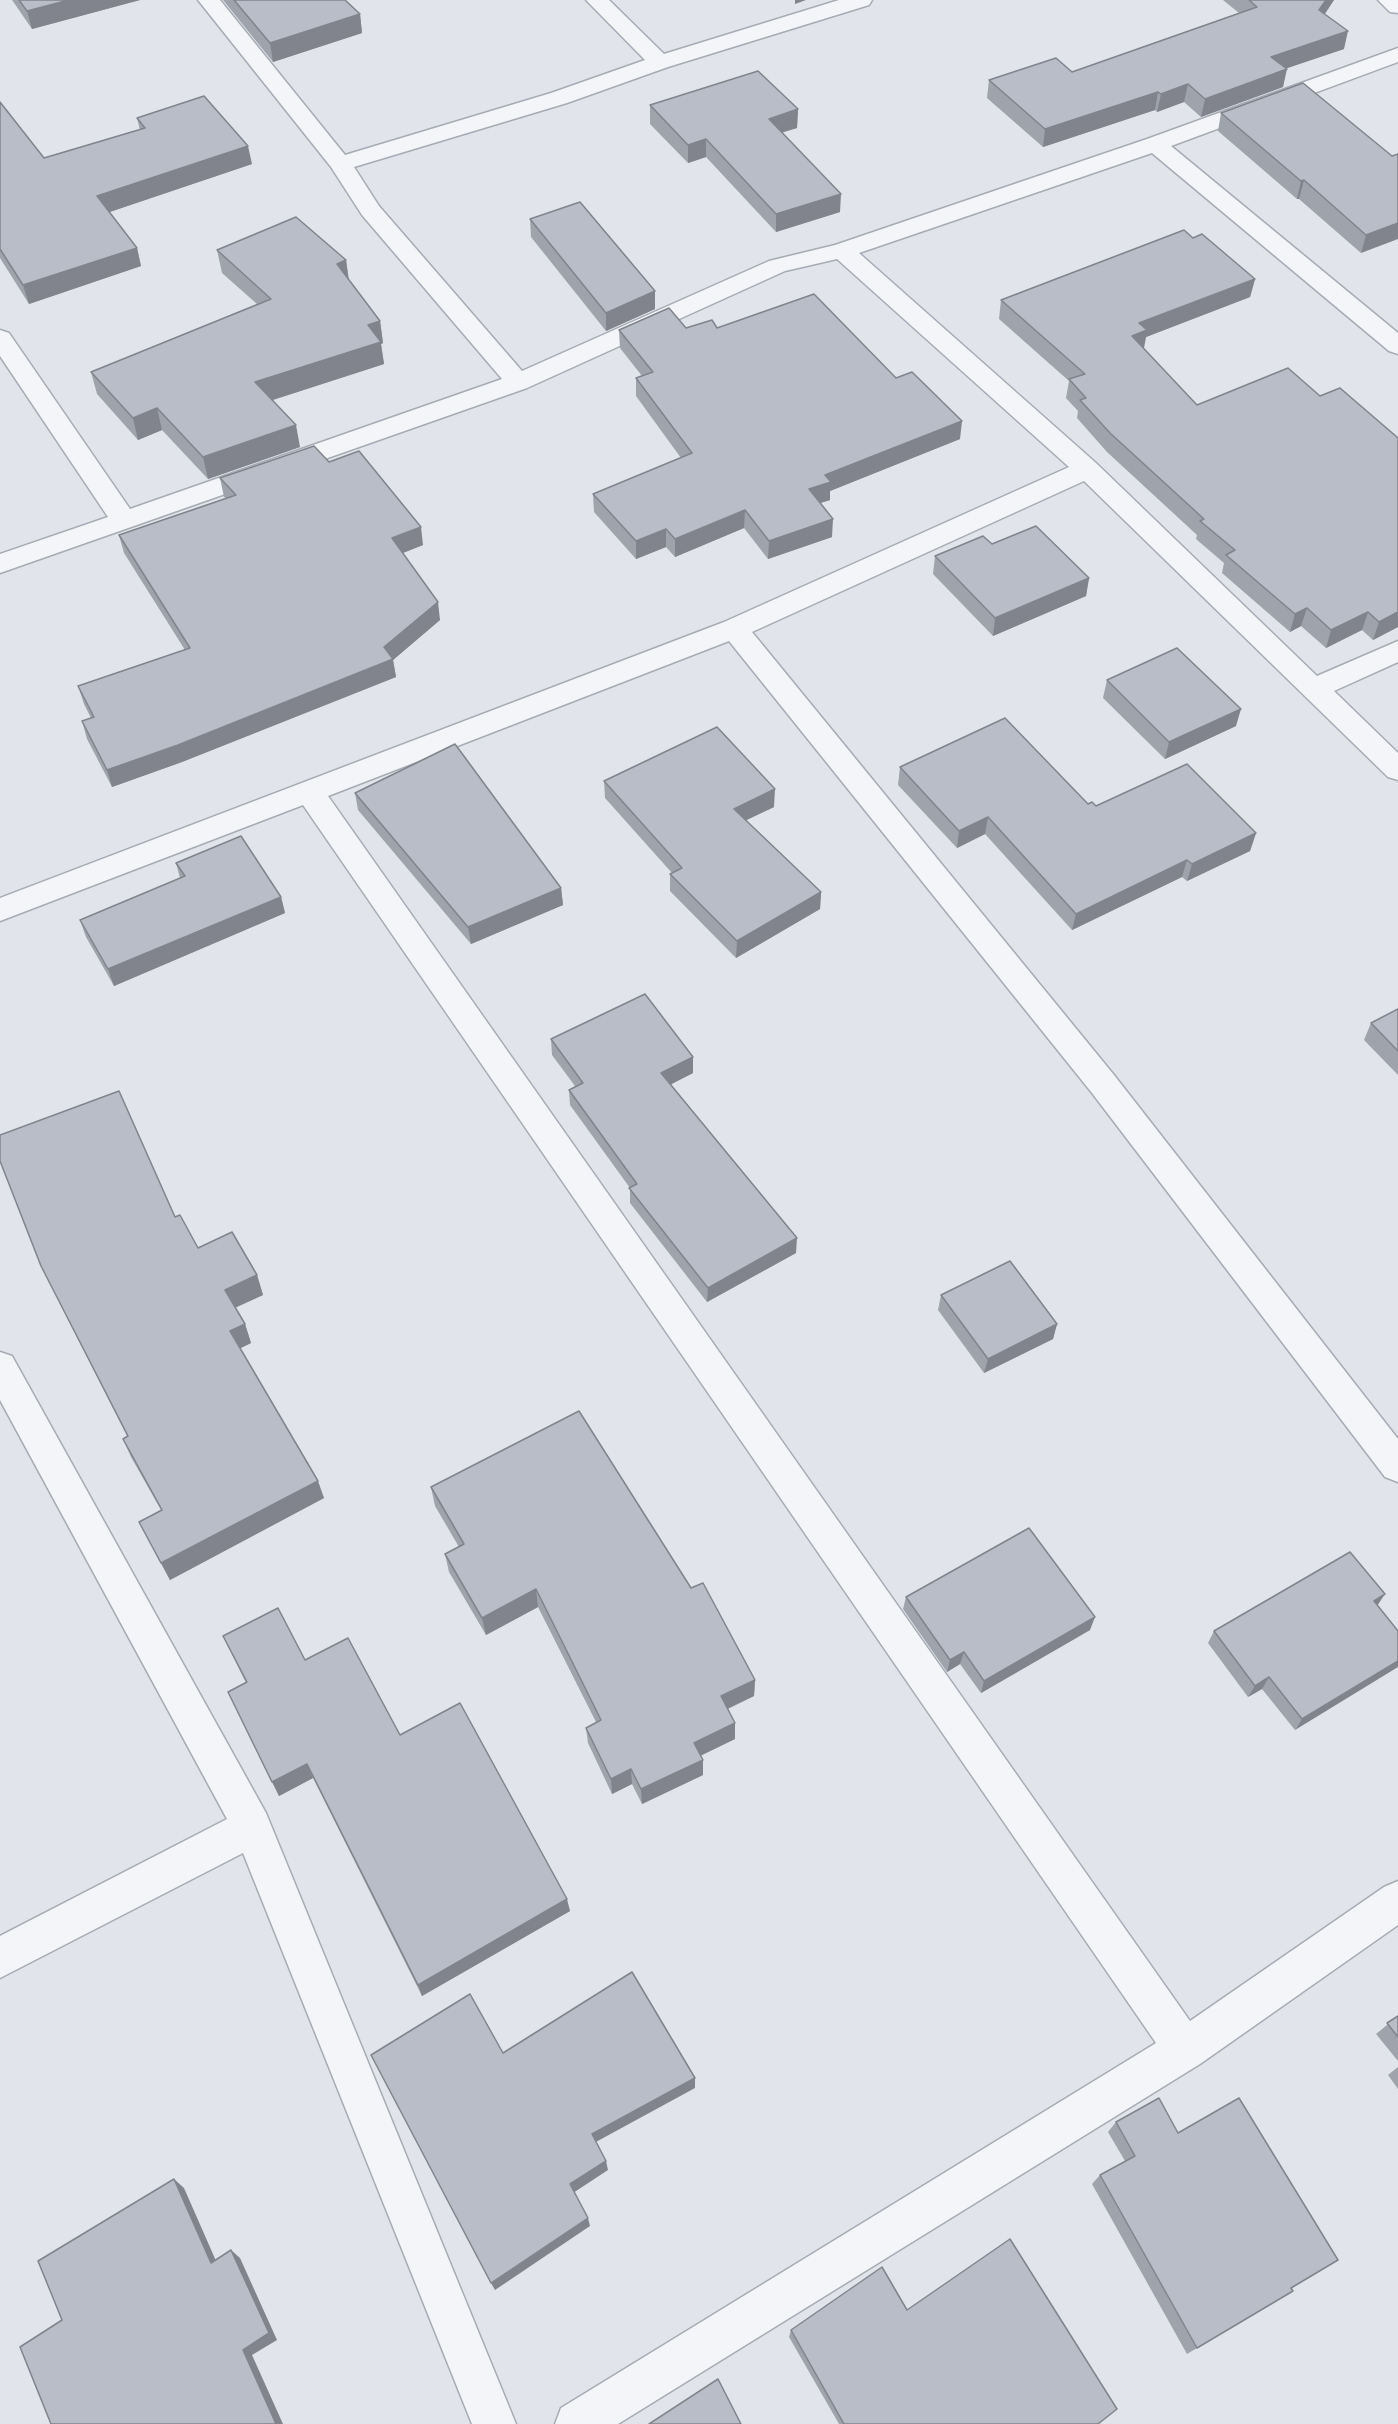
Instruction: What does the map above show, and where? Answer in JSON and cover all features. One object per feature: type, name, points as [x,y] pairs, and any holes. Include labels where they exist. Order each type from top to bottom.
[{"type":"street","points":[[209,0],[340,164],[370,210],[518,382]]},
{"type":"street","points":[[597,0],[660,62]]},
{"type":"street","points":[[340,164],[560,98],[660,62],[861,0]]},
{"type":"street","points":[[1389,0],[1398,7]]},
{"type":"street","points":[[0,564],[518,382],[777,266],[842,251],[1155,144],[1398,55]]},
{"type":"street","points":[[1155,144],[1398,346]]},
{"type":"street","points":[[842,251],[1087,469],[1398,770]]},
{"type":"street","points":[[0,338],[123,519]]},
{"type":"street","points":[[0,910],[734,629],[1087,469]]},
{"type":"street","points":[[734,629],[1103,1084],[1398,1466]]},
{"type":"street","points":[[1315,688],[1398,651]]},
{"type":"street","points":[[310,793],[1185,2049]]},
{"type":"street","points":[[0,1367],[252,1827],[494,2424]]},
{"type":"street","points":[[0,1958],[252,1827]]},
{"type":"street","points":[[578,2424],[1185,2049],[1398,1901]]},
{"type":"building","points":[[19,0],[69,0],[27,11]]},
{"type":"building","points":[[234,0],[345,0],[360,14],[270,43]]},
{"type":"building","points":[[1249,0],[1326,0],[1319,10],[1348,31],[1271,57],[1287,69],[1205,99],[1188,84],[1045,129],[989,80],[1056,58],[1072,72],[1257,7]]},
{"type":"building","points":[[758,71],[798,109],[769,119],[841,194],[776,214],[706,139],[688,145],[650,105]]},
{"type":"building","points":[[1303,83],[1392,156],[1398,154],[1398,223],[1366,235],[1304,180],[1301,181],[1221,113]]},
{"type":"building","points":[[204,96],[248,146],[97,196],[137,248],[23,285],[0,249],[0,102],[44,158],[145,128],[137,118]]},
{"type":"building","points":[[580,202],[655,291],[606,313],[530,219]]},
{"type":"building","points":[[296,217],[346,260],[337,264],[380,321],[368,325],[381,342],[255,382],[296,425],[203,457],[157,408],[133,418],[91,372],[271,299],[217,250]]},
{"type":"building","points":[[1184,230],[1193,238],[1202,234],[1255,279],[1139,323],[1147,330],[1132,336],[1197,405],[1288,368],[1320,396],[1340,388],[1398,438],[1398,612],[1379,622],[1368,612],[1331,630],[1307,608],[1295,614],[1226,555],[1235,550],[1200,521],[1204,519],[1110,433],[1080,400],[1086,398],[1069,379],[1085,374],[1001,300]]},
{"type":"building","points":[[814,294],[896,378],[912,372],[962,421],[825,475],[831,482],[809,489],[833,519],[769,541],[745,510],[675,539],[666,529],[636,541],[593,494],[692,453],[636,378],[653,372],[619,330],[669,308],[686,328],[712,320],[717,328]]},
{"type":"building","points":[[314,446],[329,462],[359,451],[421,527],[392,538],[438,602],[384,647],[393,659],[178,745],[107,770],[82,721],[94,717],[78,686],[190,648],[119,535],[236,495],[220,478]]},
{"type":"building","points":[[1036,526],[1089,578],[995,618],[935,556],[983,536],[992,544]]},
{"type":"building","points":[[1177,648],[1241,709],[1169,742],[1107,680]]},
{"type":"building","points":[[1005,718],[1088,804],[1092,802],[1096,806],[1187,764],[1256,833],[1192,864],[1187,860],[1076,914],[988,817],[959,831],[900,767]]},
{"type":"building","points":[[717,727],[775,789],[734,809],[821,892],[737,941],[670,874],[682,868],[604,781]]},
{"type":"building","points":[[455,744],[561,888],[468,927],[355,793]]},
{"type":"building","points":[[241,836],[281,897],[108,969],[80,920],[185,876],[176,863]]},
{"type":"building","points":[[645,994],[693,1057],[661,1073],[797,1238],[708,1288],[629,1188],[637,1184],[569,1090],[583,1083],[551,1039]]},
{"type":"building","points":[[1398,1009],[1398,1051],[1371,1023]]},
{"type":"building","points":[[119,1091],[175,1217],[180,1215],[198,1248],[232,1232],[257,1275],[225,1290],[245,1324],[230,1331],[318,1481],[161,1563],[139,1522],[162,1510],[123,1439],[128,1436],[41,1266],[0,1161],[0,1135]]},
{"type":"building","points":[[1010,1261],[1057,1324],[988,1359],[941,1295]]},
{"type":"building","points":[[579,1411],[691,1588],[703,1583],[755,1680],[721,1696],[735,1723],[694,1743],[703,1760],[641,1789],[631,1769],[611,1779],[586,1728],[601,1720],[536,1589],[482,1618],[445,1554],[464,1544],[431,1487]]},
{"type":"building","points":[[1029,1528],[1095,1617],[984,1681],[964,1652],[950,1660],[906,1597]]},
{"type":"building","points":[[1350,1552],[1385,1594],[1374,1601],[1398,1631],[1398,1661],[1302,1719],[1269,1677],[1255,1686],[1214,1631]]},
{"type":"building","points":[[278,1608],[305,1660],[348,1638],[400,1735],[460,1703],[567,1899],[418,1985],[307,1764],[272,1782],[228,1692],[247,1682],[223,1636]]},
{"type":"building","points":[[632,1972],[695,2078],[592,2134],[606,2161],[570,2184],[588,2218],[491,2283],[371,2055],[470,1994],[503,2053]]},
{"type":"building","points":[[1398,2016],[1398,2037],[1387,2023]]},
{"type":"building","points":[[1159,2098],[1178,2133],[1239,2098],[1338,2260],[1291,2288],[1293,2291],[1197,2348],[1100,2175],[1135,2156],[1116,2122]]},
{"type":"building","points":[[174,2179],[211,2263],[231,2250],[269,2333],[243,2350],[276,2424],[51,2424],[20,2347],[62,2320],[38,2261]]},
{"type":"building","points":[[1010,2239],[1117,2409],[1098,2424],[844,2424],[791,2330],[882,2267],[907,2310]]},
{"type":"building","points":[[718,2379],[741,2424],[649,2424]]}]
